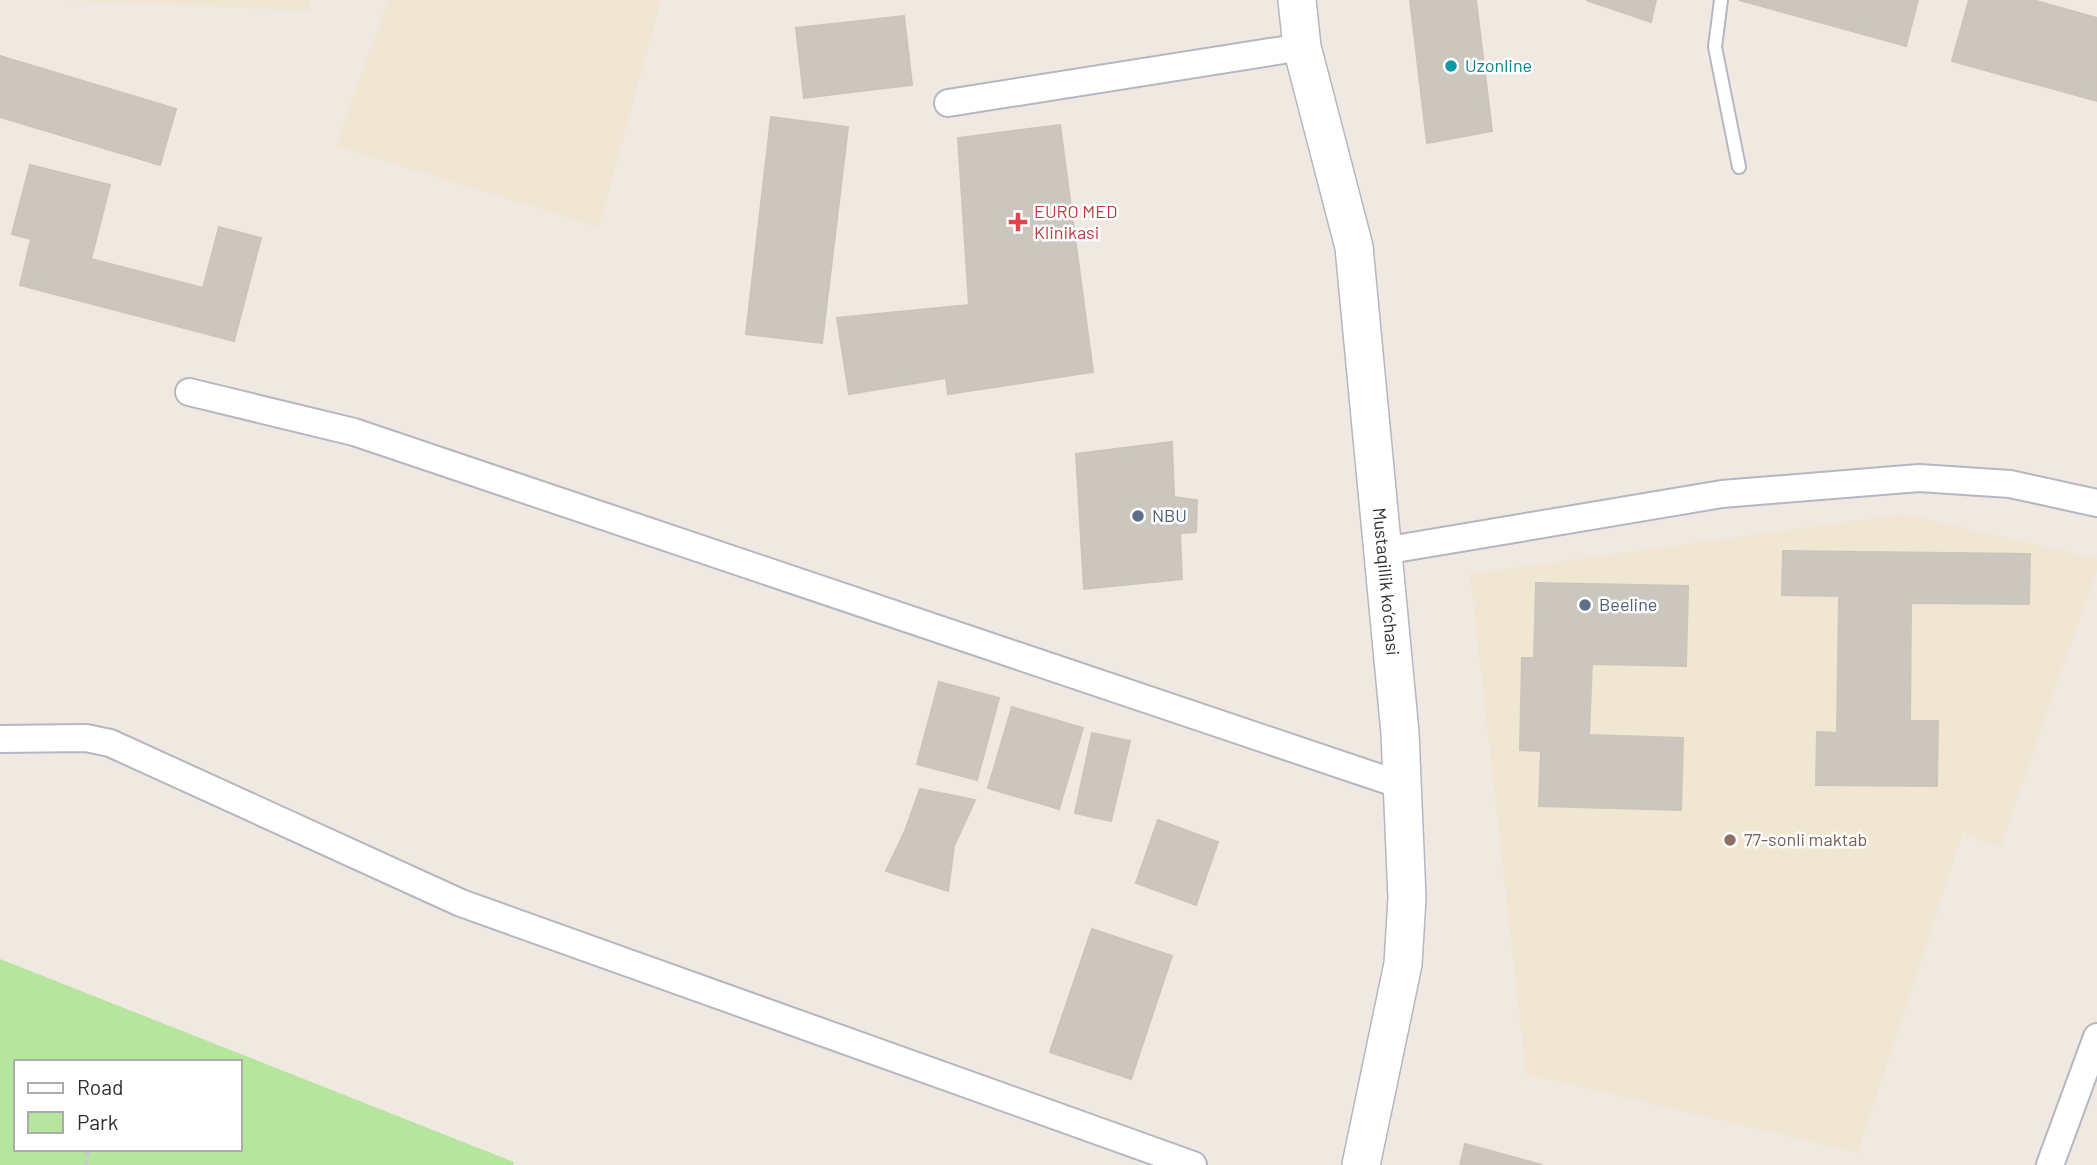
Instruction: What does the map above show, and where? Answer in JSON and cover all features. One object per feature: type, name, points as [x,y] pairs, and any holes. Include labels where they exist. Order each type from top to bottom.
[{"type":"street","name":"Mustaqillik ko‘chasi","points":[[1297,0],[1302,47],[1354,247],[1400,733],[1407,898],[1404,964],[1361,1165]]},
{"type":"street","points":[[948,103],[1302,47]]},
{"type":"street","points":[[189,392],[354,432],[1401,785]]},
{"type":"street","points":[[1382,551],[1722,494],[1919,478],[2010,484],[2097,503]]},
{"type":"street","points":[[0,739],[86,738],[110,743],[461,902],[1193,1165]]},
{"type":"street","points":[[2050,1165],[2097,1037]]},
{"type":"lane","points":[[1721,0],[1715,47],[1739,167]]},
{"type":"shaded area","points":[[63,0],[310,0],[310,11]]},
{"type":"shaded area","points":[[388,0],[661,0],[599,227],[336,146]]},
{"type":"shaded area","name":"77-sonli maktab","points":[[1904,514],[2097,559],[2097,569],[2000,848],[1963,832],[1858,1153],[1526,1074],[1470,574]]},
{"type":"green space","points":[[0,959],[514,1162],[513,1165],[0,1165]]},
{"type":"building","name":"Uzonline","points":[[1410,0],[1476,0],[1492,131],[1427,143]]},
{"type":"building","points":[[1586,0],[1656,0],[1651,22]]},
{"type":"building","points":[[1739,0],[1918,0],[1906,46]]},
{"type":"building","points":[[1969,0],[2033,0],[2097,18],[2097,101],[1952,61]]},
{"type":"building","points":[[904,16],[912,85],[804,98],[796,28]]},
{"type":"building","points":[[0,56],[176,109],[160,165],[0,117]]},
{"type":"building","points":[[771,117],[848,127],[822,343],[746,334]]},
{"type":"building","name":"EURO MED Klinikasi","points":[[1060,125],[1093,372],[948,394],[946,378],[849,394],[837,318],[969,305],[958,138]]},
{"type":"building","points":[[30,165],[110,185],[91,259],[203,288],[219,227],[261,238],[234,341],[20,285],[31,239],[12,234]]},
{"type":"building","name":"NBU","points":[[1172,442],[1174,497],[1197,500],[1196,532],[1180,533],[1182,579],[1084,589],[1076,454]]},
{"type":"building","points":[[1783,551],[2030,554],[2029,604],[1911,603],[1910,721],[1938,721],[1937,786],[1816,785],[1817,732],[1837,733],[1839,596],[1782,595]]},
{"type":"building","points":[[1536,583],[1688,586],[1686,666],[1592,664],[1589,735],[1683,738],[1681,810],[1539,806],[1541,751],[1520,750],[1522,658],[1534,658]]},
{"type":"building","points":[[939,682],[999,698],[977,780],[917,764]]},
{"type":"building","points":[[1012,707],[1083,728],[1059,809],[988,788]]},
{"type":"building","points":[[1092,733],[1130,741],[1111,821],[1075,813]]},
{"type":"building","points":[[920,789],[975,800],[954,846],[948,891],[886,871],[905,831]]},
{"type":"building","points":[[1158,820],[1218,842],[1196,905],[1136,883]]},
{"type":"building","points":[[1092,929],[1172,956],[1131,1079],[1050,1052]]},
{"type":"building","points":[[1465,1144],[1542,1165],[1460,1165]]},
{"type":"place","name":"Uzonline","points":[[1451,66]]},
{"type":"place","name":"EURO MED Klinikasi","points":[[1018,222]]},
{"type":"place","name":"NBU","points":[[1138,516]]},
{"type":"place","name":"Beeline","points":[[1585,605]]},
{"type":"place","name":"77-sonli maktab","points":[[1730,840]]}]
